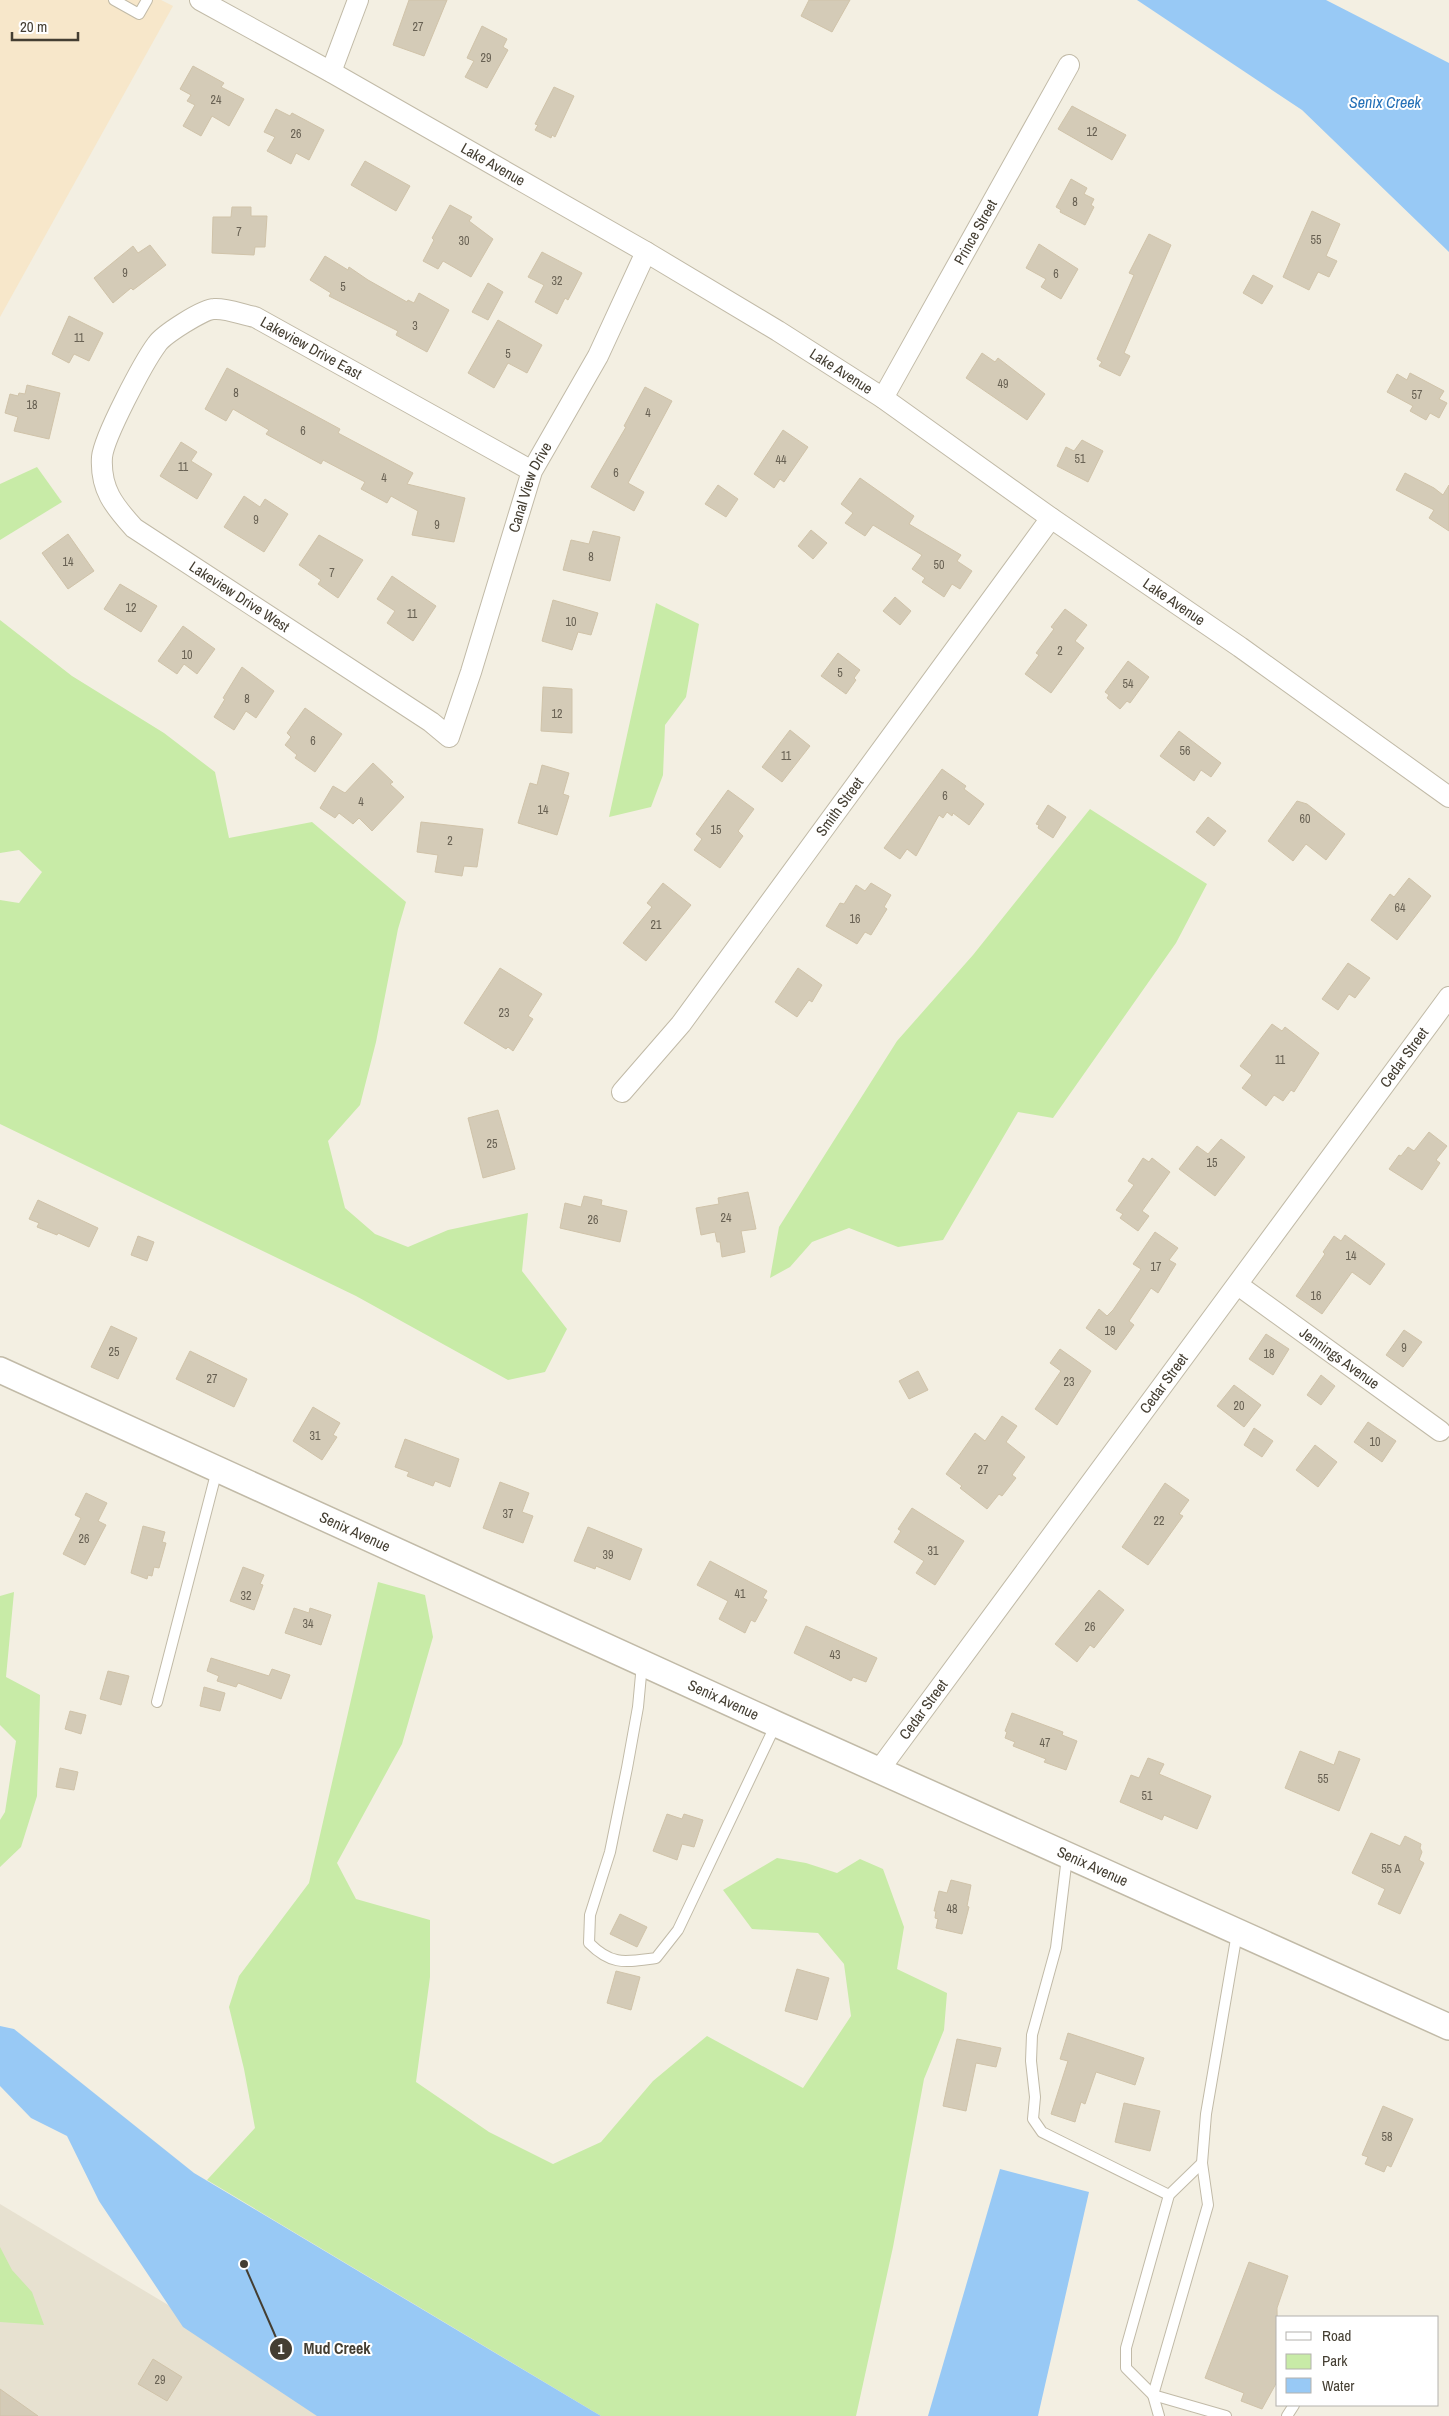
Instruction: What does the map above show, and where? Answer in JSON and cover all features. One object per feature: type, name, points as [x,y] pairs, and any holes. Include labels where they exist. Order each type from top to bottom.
[{"type":"street","name":"Lake Avenue","points":[[200,0],[331,72],[646,252],[883,398],[1051,518],[1240,646],[1449,797]]},
{"type":"street","points":[[331,72],[358,0]]},
{"type":"street","name":"Prince Street","points":[[883,398],[1068,65]]},
{"type":"street","name":"Canal View Drive","points":[[449,737],[471,672],[532,470],[598,356],[646,252]]},
{"type":"street","name":"Lakeview Drive East","points":[[118,413],[157,343],[180,325],[213,308],[255,317],[532,470]]},
{"type":"street","name":"Lakeview Drive West","points":[[118,413],[102,456],[103,479],[113,505],[134,528],[431,722],[449,737]]},
{"type":"street","name":"Smith Street","points":[[622,1092],[681,1024],[1051,518]]},
{"type":"street","name":"Cedar Street","points":[[879,1770],[1449,997]]},
{"type":"street","name":"Jennings Avenue","points":[[1238,1285],[1440,1431]]},
{"type":"street","name":"Senix Avenue","points":[[0,1370],[776,1724],[1449,2027]]},
{"type":"lane","points":[[114,0],[139,14],[147,0]]},
{"type":"lane","points":[[157,1702],[217,1470]]},
{"type":"lane","points":[[642,1663],[638,1707],[610,1852],[590,1914],[589,1942],[602,1956],[627,1962],[656,1958],[678,1930],[776,1724]]},
{"type":"lane","points":[[1068,1855],[1056,1948],[1032,2034],[1034,2119],[1042,2132],[1170,2195]]},
{"type":"lane","points":[[1159,2416],[1153,2395],[1208,2205],[1202,2163],[1206,2114],[1238,1932]]},
{"type":"lane","points":[[1202,2163],[1170,2195],[1126,2348],[1126,2368],[1153,2395],[1226,2416]]},
{"type":"shaded area","points":[[0,0],[161,0],[173,6],[0,317]]},
{"type":"shaded area","points":[[0,2204],[353,2416],[0,2416]]},
{"type":"green space","points":[[37,467],[62,502],[0,540],[0,484]]},
{"type":"green space","points":[[656,603],[699,624],[686,697],[665,725],[663,775],[651,807],[609,817]]},
{"type":"green space","points":[[0,620],[72,676],[164,733],[215,772],[229,838],[312,822],[406,902],[398,929],[376,1042],[360,1105],[328,1141],[345,1208],[375,1234],[408,1247],[448,1230],[528,1213],[522,1271],[567,1329],[545,1372],[508,1380],[356,1296],[0,1124],[0,900],[19,903],[42,872],[19,850],[0,853]]},
{"type":"green space","points":[[1090,809],[1207,884],[1176,943],[1053,1118],[1018,1112],[943,1240],[898,1247],[849,1228],[812,1242],[790,1267],[770,1278],[779,1227],[897,1041],[973,955]]},
{"type":"green space","points":[[378,1582],[425,1595],[433,1637],[402,1744],[337,1863],[356,1899],[430,1920],[430,1977],[416,2082],[489,2132],[553,2164],[601,2142],[653,2081],[707,2036],[803,2088],[851,2016],[844,1964],[818,1933],[752,1929],[723,1890],[777,1858],[806,1863],[837,1873],[860,1859],[883,1869],[904,1927],[897,1969],[947,1993],[944,2030],[924,2079],[893,2247],[856,2416],[601,2416],[207,2180],[255,2128],[244,2069],[229,2007],[239,1976],[309,1883]]},
{"type":"green space","points":[[14,1592],[6,1677],[40,1695],[37,1796],[21,1847],[0,1867],[0,1820],[5,1812],[16,1741],[0,1725],[0,1596]]},
{"type":"green space","points":[[0,2247],[12,2270],[32,2292],[44,2325],[0,2322]]},
{"type":"water","name":"Senix Creek","points":[[1137,0],[1326,0],[1449,63],[1449,252],[1302,110]]},
{"type":"water","points":[[0,2026],[14,2029],[194,2173],[601,2416],[317,2416],[183,2327],[99,2201],[67,2136],[31,2118],[0,2086]]},
{"type":"water","points":[[1000,2169],[1089,2192],[1038,2416],[928,2416]]},
{"type":"building","points":[[409,0],[447,0],[424,56],[393,45]]},
{"type":"building","points":[[809,0],[850,0],[832,32],[801,16]]},
{"type":"building","points":[[482,26],[507,39],[503,47],[508,50],[487,88],[465,77],[474,61],[467,58]]},
{"type":"building","points":[[193,66],[224,83],[221,87],[244,99],[229,126],[212,116],[201,136],[183,126],[195,105],[187,101],[191,95],[180,89]]},
{"type":"building","points":[[554,87],[574,96],[555,137],[552,135],[551,138],[535,130],[538,125],[535,124]]},
{"type":"building","points":[[1072,106],[1126,135],[1112,160],[1058,129]]},
{"type":"building","points":[[276,109],[290,116],[292,113],[324,130],[309,160],[296,153],[291,164],[267,151],[275,137],[264,132]]},
{"type":"building","points":[[365,161],[410,186],[396,211],[351,185]]},
{"type":"building","points":[[1071,179],[1087,188],[1084,194],[1094,199],[1091,205],[1094,207],[1085,225],[1060,212],[1061,210],[1056,207]]},
{"type":"building","points":[[450,205],[472,217],[469,221],[493,239],[471,277],[443,261],[438,269],[423,261],[434,240],[432,238]]},
{"type":"building","points":[[232,207],[251,207],[251,216],[267,216],[265,247],[255,247],[254,255],[212,253],[213,217],[231,217]]},
{"type":"building","points":[[1312,211],[1340,224],[1326,256],[1337,261],[1329,277],[1318,272],[1309,290],[1283,277]]},
{"type":"building","points":[[1149,234],[1171,245],[1124,353],[1130,356],[1120,376],[1099,366],[1102,362],[1097,359],[1134,275],[1129,273]]},
{"type":"building","points":[[1039,244],[1078,269],[1061,299],[1041,287],[1046,279],[1026,268]]},
{"type":"building","points":[[150,245],[166,265],[133,290],[131,288],[113,303],[94,278],[133,246],[138,253]]},
{"type":"building","points":[[542,252],[582,273],[568,300],[565,298],[557,314],[535,302],[544,285],[528,277]]},
{"type":"building","points":[[325,256],[348,270],[349,267],[407,302],[408,300],[414,303],[419,293],[449,310],[427,352],[396,335],[398,331],[329,296],[331,293],[310,280]]},
{"type":"building","points":[[1253,275],[1273,286],[1262,304],[1243,293]]},
{"type":"building","points":[[488,283],[503,292],[488,320],[472,312]]},
{"type":"building","points":[[69,316],[103,333],[89,361],[74,354],[69,363],[52,354]]},
{"type":"building","points":[[498,320],[542,345],[527,373],[508,363],[494,388],[468,373]]},
{"type":"building","points":[[982,353],[995,362],[998,358],[1045,394],[1027,420],[966,378]]},
{"type":"building","points":[[227,368],[340,429],[338,433],[413,473],[407,484],[465,498],[454,542],[412,535],[418,511],[391,496],[387,503],[361,489],[365,482],[323,460],[321,464],[266,434],[269,430],[233,409],[226,421],[205,409]]},
{"type":"building","points":[[1410,373],[1444,391],[1439,399],[1447,403],[1439,418],[1430,413],[1426,420],[1410,411],[1413,406],[1387,392],[1397,374],[1407,380]]},
{"type":"building","points":[[27,385],[60,393],[49,439],[14,431],[18,417],[5,413],[10,394],[18,396],[19,393],[25,394]]},
{"type":"building","points":[[645,387],[672,401],[628,483],[644,492],[634,511],[591,487],[626,427],[624,426]]},
{"type":"building","points":[[783,430],[808,447],[784,482],[780,479],[774,488],[754,474]]},
{"type":"building","points":[[1082,440],[1103,451],[1088,482],[1057,466],[1066,447],[1074,451]]},
{"type":"building","points":[[181,442],[197,452],[191,461],[212,474],[197,499],[160,476]]},
{"type":"building","points":[[1405,473],[1434,488],[1443,495],[1449,485],[1449,531],[1429,518],[1434,510],[1396,490]]},
{"type":"building","points":[[860,478],[914,516],[909,524],[961,555],[957,561],[972,571],[960,589],[952,584],[944,597],[922,582],[925,578],[912,569],[922,555],[873,525],[865,536],[845,523],[853,513],[841,504]]},
{"type":"building","points":[[718,485],[738,499],[726,517],[705,504]]},
{"type":"building","points":[[244,496],[260,507],[265,499],[288,514],[264,552],[224,527]]},
{"type":"building","points":[[811,530],[827,543],[813,559],[798,546]]},
{"type":"building","points":[[593,531],[620,537],[610,581],[563,570],[571,540],[589,544]]},
{"type":"building","points":[[68,534],[94,571],[68,589],[42,553]]},
{"type":"building","points":[[319,535],[363,560],[338,598],[318,584],[321,580],[299,565]]},
{"type":"building","points":[[392,576],[436,606],[413,641],[387,623],[395,611],[377,599]]},
{"type":"building","points":[[120,584],[157,606],[141,632],[104,609]]},
{"type":"building","points":[[895,597],[911,611],[900,625],[883,611]]},
{"type":"building","points":[[553,600],[598,613],[591,635],[578,632],[572,650],[542,641]]},
{"type":"building","points":[[1065,609],[1087,625],[1075,641],[1084,648],[1051,693],[1025,674],[1039,655],[1036,653],[1054,629],[1051,627]]},
{"type":"building","points":[[183,626],[215,649],[197,674],[184,664],[177,674],[158,661]]},
{"type":"building","points":[[838,653],[860,670],[854,678],[856,680],[846,694],[821,676]]},
{"type":"building","points":[[1128,661],[1149,677],[1130,703],[1127,701],[1120,709],[1107,698],[1109,695],[1105,692]]},
{"type":"building","points":[[242,667],[274,691],[256,718],[246,711],[234,730],[214,717]]},
{"type":"building","points":[[543,687],[572,689],[572,733],[541,731]]},
{"type":"building","points":[[305,708],[342,734],[315,772],[295,758],[297,755],[285,745],[291,737],[287,733]]},
{"type":"building","points":[[790,730],[810,746],[782,782],[762,767]]},
{"type":"building","points":[[1179,731],[1221,763],[1211,777],[1201,770],[1194,781],[1160,756]]},
{"type":"building","points":[[373,763],[393,782],[390,784],[404,797],[372,831],[359,818],[353,824],[339,813],[335,818],[320,808],[333,786],[345,793]]},
{"type":"building","points":[[542,765],[569,773],[563,794],[569,796],[557,835],[518,823],[530,783],[537,785]]},
{"type":"building","points":[[942,769],[966,786],[964,789],[984,804],[969,825],[953,813],[952,816],[947,812],[943,818],[939,815],[916,856],[907,849],[900,859],[884,848]]},
{"type":"building","points":[[728,790],[754,809],[738,831],[743,836],[720,868],[694,850],[702,839],[696,834]]},
{"type":"building","points":[[1297,801],[1307,804],[1345,834],[1326,860],[1306,844],[1293,861],[1268,841]]},
{"type":"building","points":[[1048,805],[1066,817],[1053,838],[1038,828],[1039,825],[1036,824]]},
{"type":"building","points":[[1208,817],[1226,831],[1214,846],[1196,832]]},
{"type":"building","points":[[421,822],[483,829],[477,867],[464,866],[462,876],[435,872],[438,855],[417,852]]},
{"type":"building","points":[[1409,878],[1431,896],[1397,940],[1371,920],[1390,894],[1394,897]]},
{"type":"building","points":[[663,883],[691,905],[646,961],[623,943],[652,907],[647,903]]},
{"type":"building","points":[[871,883],[891,895],[884,907],[887,909],[871,935],[865,932],[857,944],[826,926],[840,903],[844,904],[856,885],[865,891]]},
{"type":"building","points":[[1348,963],[1370,978],[1355,998],[1349,994],[1338,1010],[1322,999]]},
{"type":"building","points":[[500,968],[542,994],[528,1016],[533,1019],[513,1051],[508,1047],[506,1049],[464,1023]]},
{"type":"building","points":[[798,968],[822,985],[812,1002],[809,1000],[797,1017],[775,1002]]},
{"type":"building","points":[[1272,1024],[1282,1031],[1285,1027],[1319,1053],[1294,1092],[1291,1090],[1283,1101],[1274,1095],[1266,1106],[1242,1088],[1252,1075],[1240,1066]]},
{"type":"building","points":[[498,1110],[515,1169],[483,1178],[468,1118]]},
{"type":"building","points":[[1429,1132],[1447,1146],[1436,1160],[1440,1163],[1422,1190],[1389,1169],[1399,1155],[1401,1156],[1408,1147],[1414,1151]]},
{"type":"building","points":[[1221,1139],[1245,1157],[1215,1196],[1179,1169],[1197,1146],[1208,1154]]},
{"type":"building","points":[[1143,1158],[1149,1162],[1152,1158],[1170,1172],[1142,1211],[1149,1216],[1138,1231],[1120,1218],[1123,1214],[1116,1210],[1134,1185],[1128,1181]]},
{"type":"building","points":[[748,1192],[756,1229],[741,1231],[745,1252],[722,1257],[720,1242],[717,1242],[715,1232],[701,1235],[696,1208],[719,1204],[718,1198]]},
{"type":"building","points":[[584,1196],[602,1200],[601,1205],[627,1211],[620,1242],[560,1228],[565,1203],[581,1207]]},
{"type":"building","points":[[38,1200],[98,1228],[89,1247],[58,1233],[57,1235],[37,1227],[39,1223],[29,1219]]},
{"type":"building","points":[[1155,1232],[1178,1248],[1169,1260],[1176,1264],[1158,1293],[1151,1288],[1129,1321],[1134,1325],[1116,1350],[1086,1328],[1099,1309],[1107,1316],[1113,1310],[1141,1269],[1133,1264]]},
{"type":"building","points":[[1345,1235],[1385,1264],[1370,1285],[1352,1272],[1322,1314],[1296,1296],[1325,1254],[1323,1252],[1334,1236],[1341,1241]]},
{"type":"building","points":[[138,1236],[154,1242],[147,1261],[131,1255]]},
{"type":"building","points":[[111,1326],[137,1338],[118,1379],[91,1367]]},
{"type":"building","points":[[1404,1330],[1422,1342],[1403,1367],[1386,1355]]},
{"type":"building","points":[[1266,1334],[1289,1349],[1273,1375],[1249,1359]]},
{"type":"building","points":[[1060,1349],[1091,1371],[1057,1425],[1035,1409],[1061,1371],[1050,1363]]},
{"type":"building","points":[[190,1351],[247,1379],[234,1407],[176,1379]]},
{"type":"building","points":[[918,1371],[928,1390],[909,1399],[899,1381]]},
{"type":"building","points":[[1321,1375],[1335,1386],[1321,1405],[1307,1395]]},
{"type":"building","points":[[1234,1385],[1261,1405],[1244,1427],[1217,1406]]},
{"type":"building","points":[[313,1407],[340,1423],[333,1435],[337,1437],[322,1460],[293,1441]]},
{"type":"building","points":[[1002,1416],[1017,1426],[1006,1442],[1025,1457],[1012,1475],[1016,1478],[1002,1496],[999,1494],[987,1509],[960,1488],[962,1486],[946,1474],[975,1433],[985,1441]]},
{"type":"building","points":[[1368,1422],[1396,1441],[1382,1462],[1354,1442]]},
{"type":"building","points":[[1254,1428],[1273,1441],[1262,1457],[1244,1445]]},
{"type":"building","points":[[405,1439],[459,1459],[450,1487],[435,1481],[433,1486],[407,1476],[409,1472],[395,1467]]},
{"type":"building","points":[[1315,1445],[1337,1462],[1318,1487],[1296,1470]]},
{"type":"building","points":[[500,1482],[529,1493],[522,1512],[533,1516],[523,1543],[483,1528]]},
{"type":"building","points":[[1165,1483],[1189,1500],[1179,1514],[1183,1516],[1148,1565],[1122,1547]]},
{"type":"building","points":[[86,1493],[107,1503],[98,1521],[106,1525],[85,1565],[63,1554],[81,1518],[75,1515]]},
{"type":"building","points":[[912,1508],[964,1541],[935,1585],[916,1573],[924,1561],[894,1542],[901,1531],[898,1529]]},
{"type":"building","points":[[143,1526],[165,1532],[162,1542],[166,1543],[159,1568],[154,1567],[152,1576],[148,1575],[147,1579],[131,1573]]},
{"type":"building","points":[[588,1527],[642,1549],[630,1580],[596,1566],[595,1569],[574,1561]]},
{"type":"building","points":[[710,1561],[767,1591],[763,1598],[767,1600],[755,1622],[751,1620],[745,1633],[719,1619],[728,1601],[697,1585]]},
{"type":"building","points":[[243,1567],[264,1575],[260,1584],[263,1585],[254,1610],[230,1601]]},
{"type":"building","points":[[1099,1590],[1124,1610],[1094,1648],[1090,1645],[1077,1662],[1055,1644]]},
{"type":"building","points":[[294,1608],[309,1613],[310,1608],[331,1615],[321,1645],[285,1633]]},
{"type":"building","points":[[806,1626],[877,1658],[866,1682],[853,1677],[851,1681],[794,1653]]},
{"type":"building","points":[[211,1658],[269,1676],[272,1669],[290,1675],[281,1699],[238,1683],[236,1687],[217,1681],[219,1676],[207,1671]]},
{"type":"building","points":[[108,1671],[129,1676],[121,1705],[100,1699]]},
{"type":"building","points":[[204,1687],[225,1693],[220,1711],[200,1706]]},
{"type":"building","points":[[70,1711],[86,1715],[81,1734],[65,1729]]},
{"type":"building","points":[[1012,1713],[1063,1732],[1062,1735],[1077,1741],[1066,1770],[1044,1762],[1046,1759],[1013,1746],[1015,1742],[1005,1738],[1007,1732],[1005,1731]]},
{"type":"building","points":[[1300,1751],[1334,1765],[1339,1751],[1360,1759],[1339,1811],[1285,1788]]},
{"type":"building","points":[[1148,1758],[1164,1764],[1159,1774],[1211,1796],[1197,1829],[1164,1815],[1162,1820],[1120,1802],[1131,1775],[1139,1778]]},
{"type":"building","points":[[60,1768],[78,1772],[74,1790],[56,1787]]},
{"type":"building","points":[[667,1814],[682,1819],[684,1814],[703,1820],[694,1847],[682,1844],[677,1860],[653,1851]]},
{"type":"building","points":[[1371,1833],[1400,1846],[1405,1836],[1421,1844],[1422,1852],[1419,1860],[1424,1863],[1400,1914],[1378,1904],[1385,1889],[1352,1873]]},
{"type":"building","points":[[951,1880],[971,1885],[967,1906],[969,1907],[962,1934],[936,1928],[938,1919],[935,1918],[936,1911],[934,1911],[939,1891],[947,1893]]},
{"type":"building","points":[[620,1914],[647,1927],[637,1947],[610,1934]]},
{"type":"building","points":[[797,1969],[829,1978],[817,2020],[785,2011]]},
{"type":"building","points":[[616,1971],[640,1977],[631,2010],[607,2003]]},
{"type":"building","points":[[1068,2033],[1144,2058],[1135,2085],[1096,2072],[1085,2104],[1081,2102],[1075,2122],[1051,2114],[1068,2061],[1060,2059]]},
{"type":"building","points":[[957,2039],[1001,2048],[996,2067],[976,2063],[966,2111],[943,2106]]},
{"type":"building","points":[[1124,2103],[1160,2111],[1150,2151],[1115,2142]]},
{"type":"building","points":[[1383,2106],[1413,2119],[1391,2167],[1387,2165],[1384,2172],[1365,2164],[1368,2157],[1362,2155]]},
{"type":"building","points":[[1249,2262],[1288,2276],[1276,2316],[1276,2384],[1262,2409],[1241,2401],[1244,2393],[1205,2378]]},
{"type":"building","points":[[153,2359],[182,2377],[167,2401],[138,2384]]},
{"type":"building","points":[[0,2389],[38,2416],[0,2416]]},
{"type":"place","name":"Mud Creek","points":[[244,2264]]}]
